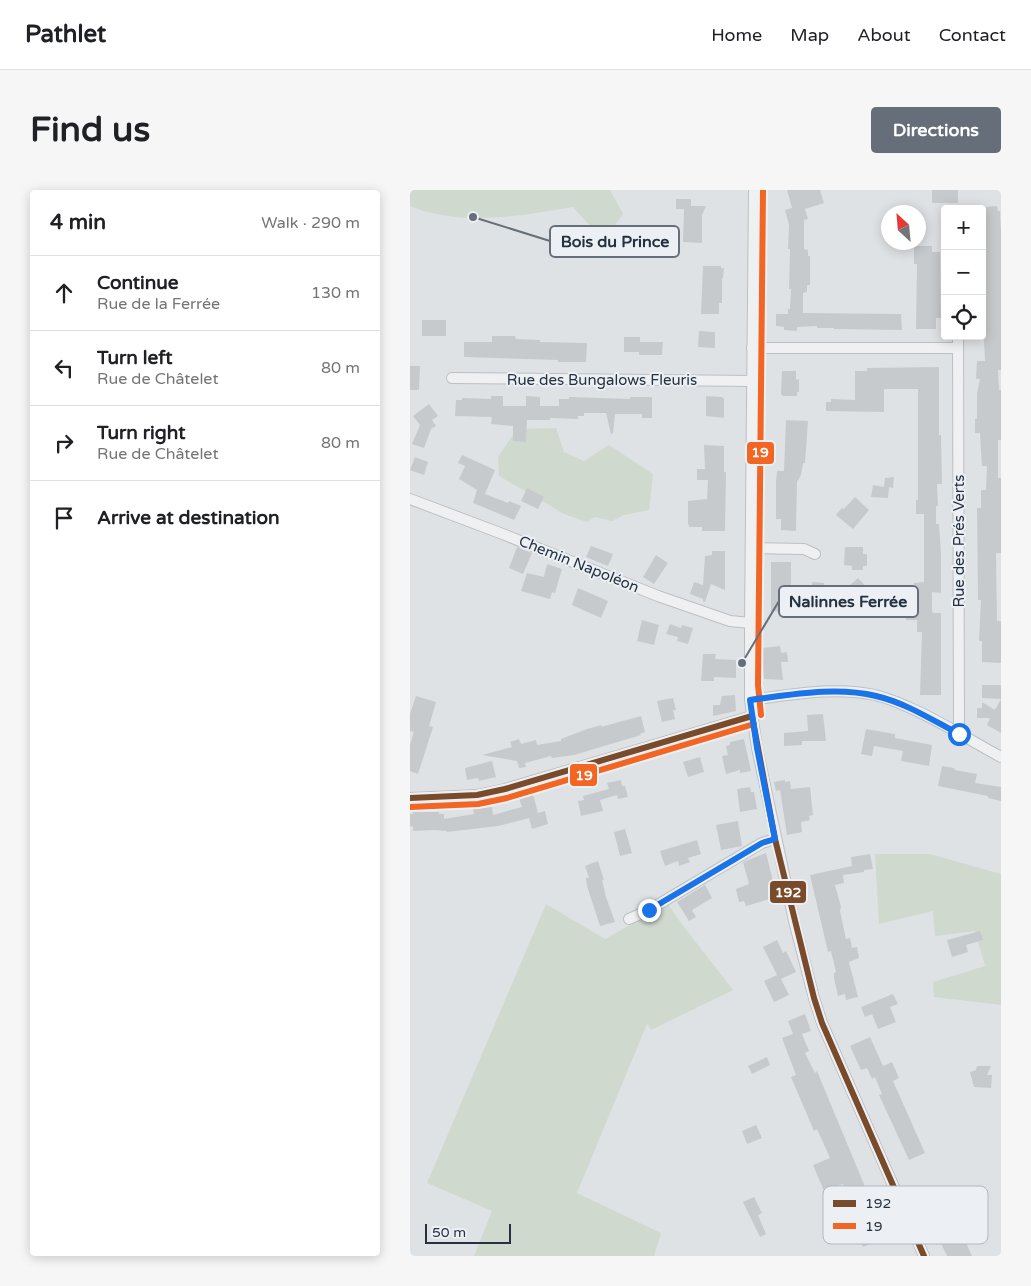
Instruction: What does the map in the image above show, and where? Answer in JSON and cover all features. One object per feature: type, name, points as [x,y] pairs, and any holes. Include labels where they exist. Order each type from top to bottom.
[{"type":"street","points":[[754,190],[750,623],[750,700],[752,716],[775,839],[806,970],[822,1023],[893,1186]]},
{"type":"street","name":"Rue des Prés Verts","points":[[958,340],[959,734]]},
{"type":"street","points":[[752,348],[958,348]]},
{"type":"street","name":"Rue des Bungalows Fleuris","points":[[452,378],[752,381]]},
{"type":"street","name":"Chemin Napoléon","points":[[410,499],[658,596],[730,621],[750,623]]},
{"type":"street","points":[[751,548],[804,549],[815,554]]},
{"type":"street","points":[[750,700],[811,693],[840,692],[868,694],[907,706],[1001,757]]},
{"type":"street","points":[[410,798],[477,795],[505,789],[752,716]]},
{"type":"street","points":[[629,919],[649,910],[762,843],[775,839]]},
{"type":"street","points":[[919,1244],[924,1256]]},
{"type":"shaded area","points":[[410,190],[610,190],[623,214],[604,241],[573,207],[491,218],[450,216],[410,206]]},
{"type":"shaded area","points":[[556,428],[564,452],[584,461],[609,445],[653,474],[649,510],[624,515],[612,521],[595,517],[587,522],[564,514],[499,476],[498,457],[517,429]]},
{"type":"shaded area","points":[[875,854],[930,854],[1001,874],[1001,1005],[934,997],[933,982],[985,966],[975,931],[935,936],[933,911],[879,924]]},
{"type":"shaded area","points":[[546,904],[605,939],[668,904],[733,990],[651,1030],[647,1024],[577,1193],[661,1233],[654,1256],[474,1256],[492,1211],[427,1183]]},
{"type":"building","points":[[787,190],[820,190],[824,203],[805,209],[808,219],[804,220],[804,249],[808,250],[808,256],[810,256],[810,285],[807,285],[807,292],[803,293],[803,313],[901,314],[902,330],[834,329],[817,328],[817,326],[797,327],[797,331],[784,330],[784,327],[776,326],[776,314],[788,314],[788,309],[790,309],[789,225],[785,210],[792,208]]},
{"type":"building","points":[[932,190],[958,190],[958,203],[932,203]]},
{"type":"building","points":[[676,199],[691,199],[691,206],[706,206],[702,215],[702,243],[683,242],[684,209],[676,209]]},
{"type":"building","points":[[997,206],[998,211],[1000,211],[1001,232],[1001,370],[998,370],[999,390],[1001,390],[1001,440],[998,440],[998,478],[1001,478],[1001,553],[996,553],[997,621],[1001,621],[1001,663],[982,662],[982,641],[979,641],[981,600],[978,600],[977,508],[981,508],[981,490],[986,490],[987,466],[982,466],[980,433],[975,433],[975,419],[977,419],[977,393],[980,379],[976,379],[977,361],[985,361],[986,207]]},
{"type":"building","points":[[926,246],[932,246],[932,252],[940,252],[941,318],[936,318],[936,329],[916,329],[917,264],[914,264],[914,250],[926,250]]},
{"type":"building","points":[[703,266],[721,266],[721,268],[724,268],[722,303],[719,303],[719,314],[701,314]]},
{"type":"building","points":[[422,320],[446,320],[446,336],[422,336]]},
{"type":"building","points":[[699,331],[715,332],[715,348],[698,347]]},
{"type":"building","points":[[492,336],[515,336],[516,339],[540,340],[540,342],[587,343],[586,362],[464,357],[464,342],[492,342]]},
{"type":"building","points":[[624,337],[640,337],[640,342],[663,342],[662,355],[639,355],[639,352],[624,352]]},
{"type":"building","points":[[410,366],[420,366],[419,390],[410,390]]},
{"type":"building","points":[[939,367],[939,435],[941,435],[942,484],[937,484],[938,506],[936,506],[936,524],[939,524],[941,593],[932,592],[932,611],[933,613],[941,613],[941,695],[920,695],[922,632],[917,632],[917,620],[906,620],[906,610],[914,610],[914,583],[924,582],[924,514],[916,514],[916,500],[918,500],[918,389],[884,389],[884,412],[826,411],[826,402],[831,402],[831,399],[855,400],[855,371],[867,371],[867,368]]},
{"type":"building","points":[[782,371],[796,371],[796,380],[799,379],[799,392],[797,392],[797,396],[783,396],[781,394]]},
{"type":"building","points":[[491,396],[503,396],[503,406],[526,406],[526,396],[540,397],[540,406],[559,406],[559,399],[569,399],[569,397],[630,399],[630,397],[652,397],[652,418],[642,418],[642,414],[615,414],[613,433],[611,434],[606,413],[584,413],[584,416],[578,416],[578,419],[550,418],[550,420],[527,420],[526,442],[513,441],[513,426],[491,424],[492,417],[455,416],[456,400],[462,400],[462,398],[491,399]]},
{"type":"building","points":[[706,396],[722,397],[724,399],[724,418],[706,416]]},
{"type":"building","points":[[429,404],[438,416],[432,420],[436,426],[431,429],[424,448],[412,444],[420,425],[413,416]]},
{"type":"building","points":[[786,420],[808,421],[805,463],[803,463],[801,475],[797,482],[796,531],[781,530],[781,519],[776,519],[777,471],[784,471]]},
{"type":"building","points":[[704,445],[724,446],[724,472],[726,472],[725,531],[702,531],[702,527],[689,527],[688,523],[688,501],[707,499],[708,480],[697,480],[697,469],[705,469]]},
{"type":"building","points":[[462,455],[495,470],[485,494],[521,506],[514,520],[473,503],[477,490],[459,479],[465,466],[458,463]]},
{"type":"building","points":[[415,457],[428,462],[424,475],[410,470]]},
{"type":"building","points":[[894,477],[893,488],[889,487],[888,498],[871,497],[873,485],[884,487],[885,478]]},
{"type":"building","points":[[527,488],[544,497],[538,509],[521,501]]},
{"type":"building","points":[[855,497],[869,510],[853,529],[836,515]]},
{"type":"building","points":[[591,546],[613,554],[608,566],[586,557]]},
{"type":"building","points":[[517,547],[532,553],[523,574],[509,568]]},
{"type":"building","points":[[845,547],[863,547],[863,554],[867,554],[867,566],[863,566],[863,570],[852,570],[852,566],[844,565]]},
{"type":"building","points":[[712,551],[725,551],[725,590],[711,584],[705,602],[703,599],[690,594],[694,582],[703,585],[705,556],[712,555]]},
{"type":"building","points":[[656,555],[668,563],[654,584],[643,577]]},
{"type":"building","points":[[771,562],[791,562],[791,591],[812,587],[812,582],[824,583],[823,609],[791,609],[791,612],[771,611]]},
{"type":"building","points":[[547,564],[562,569],[555,593],[552,592],[550,599],[521,591],[527,573],[544,577]]},
{"type":"building","points":[[858,578],[869,590],[867,591],[871,596],[846,617],[832,602]]},
{"type":"building","points":[[578,588],[608,601],[601,618],[572,605]]},
{"type":"building","points":[[642,620],[659,625],[654,645],[637,641]]},
{"type":"building","points":[[670,624],[681,628],[682,625],[693,628],[688,644],[677,641],[678,637],[666,634]]},
{"type":"building","points":[[780,646],[781,653],[787,652],[788,662],[781,662],[783,680],[764,679],[762,648]]},
{"type":"building","points":[[703,654],[716,654],[715,659],[736,660],[736,678],[714,677],[714,681],[701,681]]},
{"type":"building","points":[[982,685],[1001,685],[1001,699],[982,698]]},
{"type":"building","points":[[735,695],[736,711],[713,716],[713,705],[720,705],[722,696]]},
{"type":"building","points":[[416,696],[436,702],[429,726],[433,727],[418,774],[410,771],[410,745],[414,732],[410,731],[410,714]]},
{"type":"building","points":[[673,698],[676,710],[673,710],[675,719],[662,722],[657,701]]},
{"type":"building","points":[[1001,699],[1001,733],[987,725],[990,718],[977,718],[977,708],[982,708],[982,702],[995,710]]},
{"type":"building","points":[[823,714],[826,741],[802,741],[802,745],[784,746],[784,733],[808,731],[807,715]]},
{"type":"building","points":[[641,716],[645,732],[641,735],[574,755],[552,758],[551,756],[525,763],[526,767],[519,768],[517,761],[482,755],[512,747],[510,742],[519,739],[521,744],[536,740],[537,745],[561,741],[561,739],[587,729]]},
{"type":"building","points":[[866,729],[895,734],[895,738],[932,745],[929,766],[901,761],[903,751],[874,746],[872,756],[861,754]]},
{"type":"building","points":[[744,739],[751,771],[740,773],[740,770],[726,774],[722,756],[728,755],[726,746],[730,745],[730,742]]},
{"type":"building","points":[[700,757],[704,772],[688,777],[683,762]]},
{"type":"building","points":[[492,761],[496,777],[479,781],[478,778],[467,780],[465,768]]},
{"type":"building","points":[[942,766],[977,774],[975,783],[1001,787],[1001,801],[988,798],[988,796],[938,786]]},
{"type":"building","points":[[621,780],[628,797],[618,799],[617,795],[600,800],[603,811],[581,816],[578,801],[584,800],[583,796],[609,789],[607,783]]},
{"type":"building","points":[[785,780],[785,782],[790,781],[791,789],[810,787],[813,815],[809,816],[810,820],[801,822],[802,832],[787,835],[780,790],[776,791],[774,782]]},
{"type":"building","points":[[750,787],[751,792],[754,792],[757,809],[740,812],[737,789]]},
{"type":"building","points":[[533,794],[538,813],[545,811],[548,824],[532,829],[529,818],[498,826],[447,832],[435,830],[413,831],[413,826],[410,827],[410,814],[413,814],[413,812],[439,812],[439,814],[444,814],[444,819],[474,814],[473,809],[492,807],[493,815],[522,807],[519,798]]},
{"type":"building","points":[[738,821],[742,846],[721,850],[716,825]]},
{"type":"building","points":[[625,829],[632,853],[620,856],[614,832]]},
{"type":"building","points":[[697,840],[701,854],[688,858],[690,862],[679,866],[678,861],[665,866],[660,851]]},
{"type":"building","points":[[766,853],[777,897],[746,906],[744,901],[739,902],[736,889],[749,884],[743,862]]},
{"type":"building","points":[[870,854],[873,869],[843,875],[844,883],[835,885],[846,939],[850,938],[852,948],[857,947],[859,958],[849,962],[858,997],[846,1000],[845,994],[838,996],[834,978],[834,973],[836,972],[831,951],[828,952],[810,875],[852,866],[851,857]]},
{"type":"building","points":[[598,861],[604,880],[602,880],[606,897],[615,922],[600,926],[587,886],[586,878],[589,878],[585,866]]},
{"type":"building","points":[[705,885],[712,898],[692,910],[696,917],[689,921],[677,902]]},
{"type":"building","points":[[980,931],[983,940],[966,945],[968,952],[952,957],[947,940]]},
{"type":"building","points":[[777,940],[783,953],[786,951],[796,972],[781,979],[789,995],[774,1002],[764,981],[777,975],[763,947]]},
{"type":"building","points":[[893,994],[898,1004],[890,1007],[896,1022],[878,1029],[872,1014],[865,1017],[861,1007]]},
{"type":"building","points":[[805,1014],[811,1031],[802,1034],[809,1051],[805,1053],[815,1073],[817,1071],[865,1186],[844,1186],[843,1184],[823,1186],[823,1189],[813,1165],[830,1158],[817,1129],[814,1131],[791,1077],[796,1075],[782,1038],[793,1034],[788,1021]]},
{"type":"building","points":[[870,1037],[883,1066],[892,1062],[899,1078],[893,1081],[925,1153],[909,1160],[879,1095],[882,1094],[875,1077],[872,1079],[867,1068],[861,1070],[850,1046]]},
{"type":"building","points":[[767,1057],[770,1065],[752,1074],[748,1066]]},
{"type":"building","points":[[977,1066],[991,1066],[987,1075],[992,1075],[991,1088],[974,1087],[970,1072],[976,1070]]},
{"type":"building","points":[[756,1125],[762,1138],[747,1144],[742,1131]]},
{"type":"building","points":[[754,1197],[762,1213],[758,1215],[766,1234],[760,1237],[743,1202]]},
{"type":"building","points":[[941,1244],[966,1244],[972,1256],[947,1256]]},
{"type":"transit line","name":"19","points":[[761,715],[758,685],[763,190]]},
{"type":"transit line","name":"192","points":[[752,716],[775,839],[814,998],[822,1023],[893,1186]]},
{"type":"transit line","name":"192","points":[[410,798],[477,795],[505,789],[752,716]]},
{"type":"transit line","name":"19","points":[[410,807],[478,804],[507,798],[754,724]]},
{"type":"transit line","name":"192","points":[[919,1244],[924,1256]]},
{"type":"place","name":"Bois du Prince","points":[[473,217]]},
{"type":"place","name":"Nalinnes Ferrée","points":[[742,663]]},
{"type":"route","points":[[649,910],[762,843],[775,839],[757,748],[750,700],[811,693],[860,693],[907,706],[959,734]]}]
